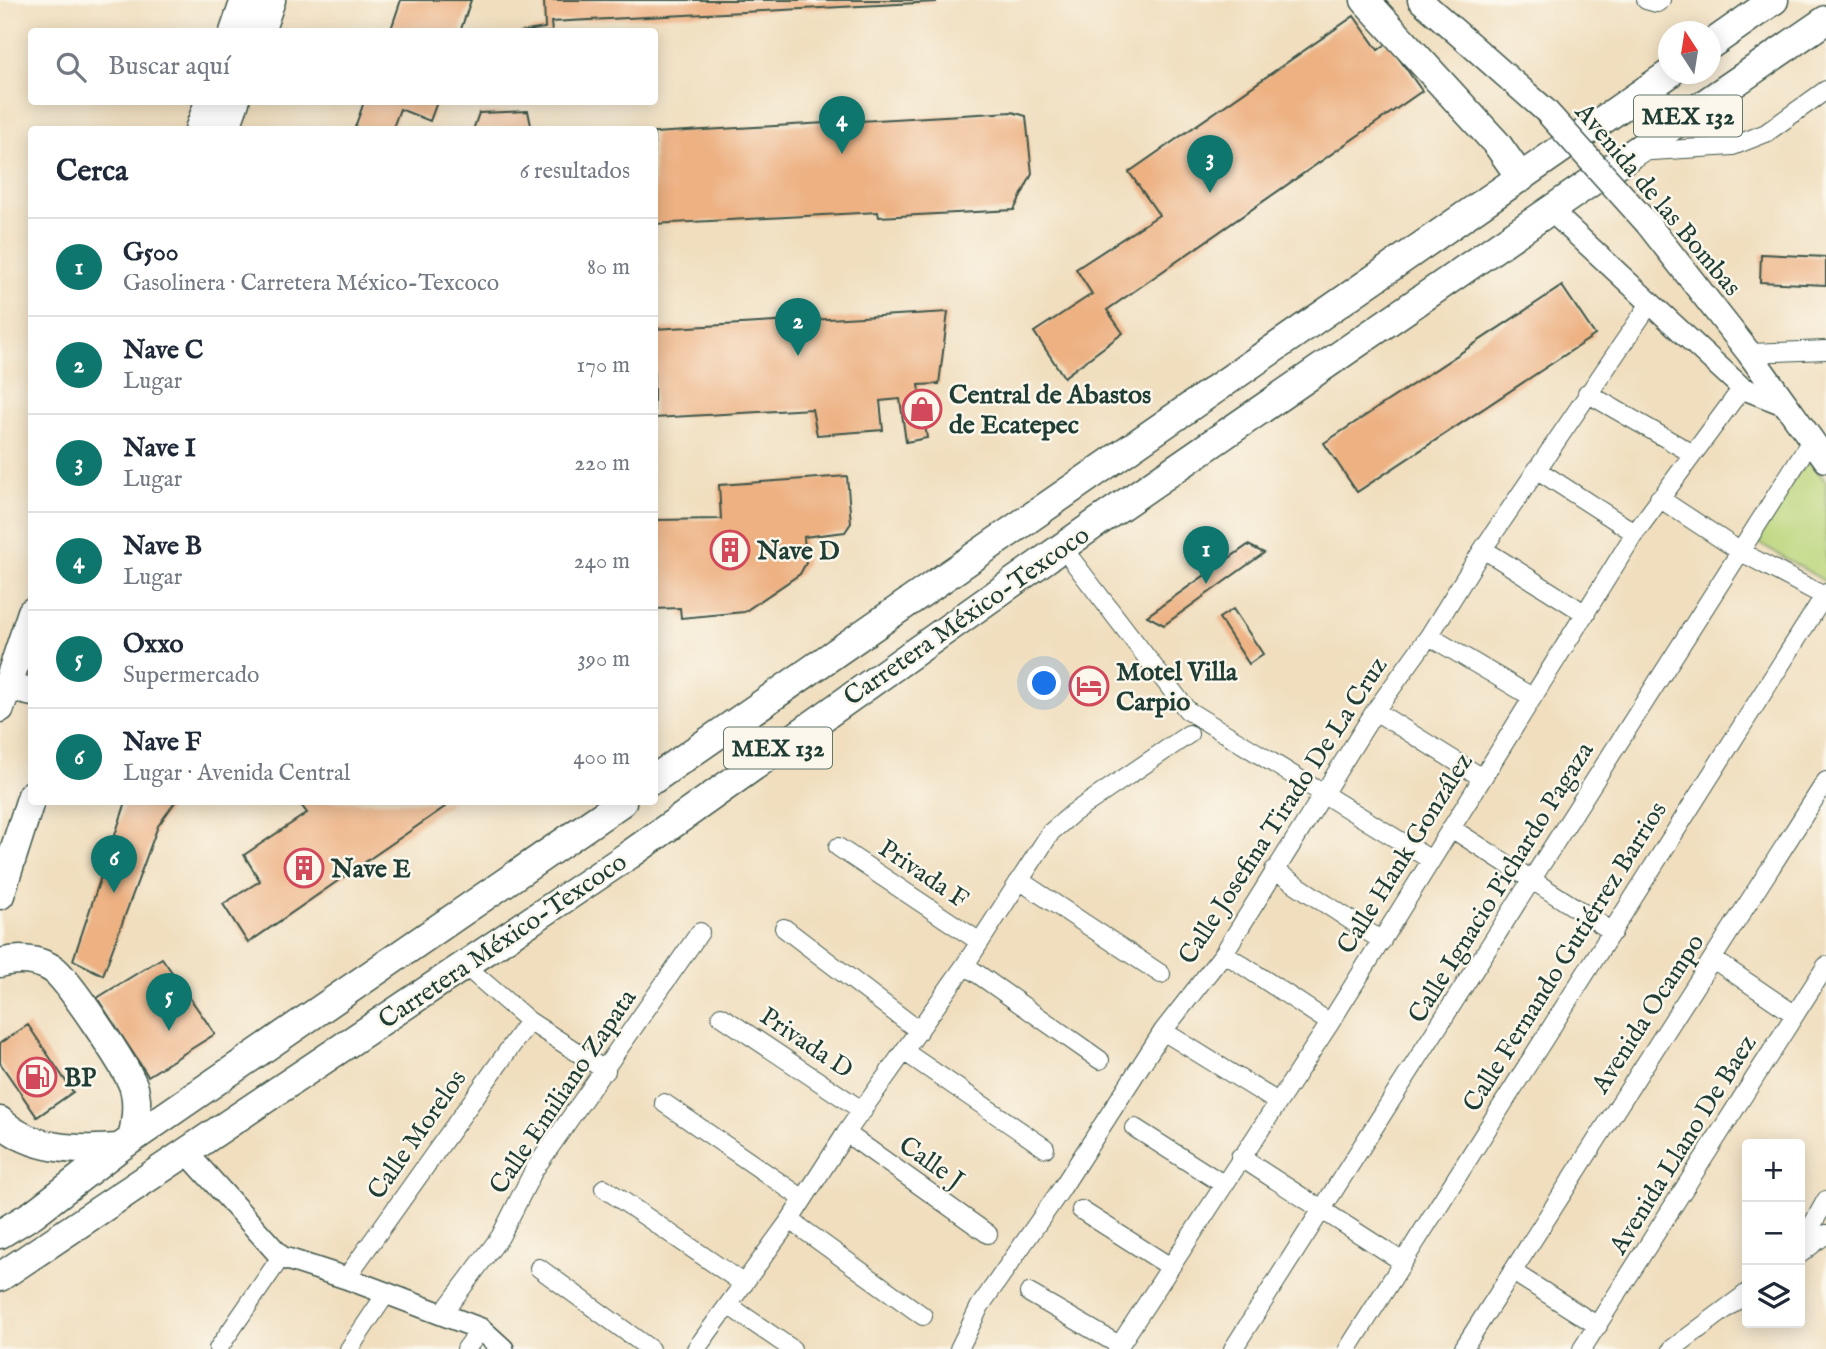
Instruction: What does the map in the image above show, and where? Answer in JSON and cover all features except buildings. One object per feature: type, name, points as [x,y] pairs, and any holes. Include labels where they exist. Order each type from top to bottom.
[{"type":"highway","points":[[235,28],[245,0]]},
{"type":"highway","points":[[261,28],[271,0]]},
{"type":"highway","points":[[1365,0],[1497,144],[1521,178]]},
{"type":"highway","points":[[1721,37],[1774,0]]},
{"type":"highway","name":"MEX 132","points":[[1549,209],[1826,20]]},
{"type":"highway","name":"MEX 132","points":[[1521,178],[1658,82]]},
{"type":"highway","points":[[200,126],[208,105]]},
{"type":"highway","points":[[226,126],[234,105]]},
{"type":"highway","name":"Carretera México-Texcoco","points":[[658,776],[1521,178]]},
{"type":"highway","name":"Carretera México-Texcoco","points":[[1,1277],[188,1154],[463,964],[629,855],[950,625],[1549,209]]},
{"type":"highway","points":[[923,594],[921,607],[926,619],[937,626],[950,625]]},
{"type":"highway","points":[[891,617],[904,617],[915,625],[919,638],[915,650]]},
{"type":"highway","points":[[13,695],[28,629]]},
{"type":"highway","points":[[0,895],[29,805]]},
{"type":"highway","name":"Carretera México-Texcoco","points":[[0,1234],[33,1214],[125,1143],[618,805]]},
{"type":"highway","points":[[0,963],[24,960],[45,964],[67,984],[132,1084],[136,1117],[125,1143],[78,1149],[42,1144],[17,1134],[0,1121]]},
{"type":"main road","name":"Avenida de las Bombas","points":[[1420,0],[1546,111],[1647,223],[1749,353],[1818,451]]},
{"type":"street","points":[[1636,152],[1733,146],[1766,133],[1826,90]]},
{"type":"street","points":[[1549,209],[1742,388],[1783,404]]},
{"type":"street","name":"Calle Josefina Tirado De La Cruz","points":[[960,1349],[980,1306],[1163,1031],[1224,953],[1375,710],[1429,636],[1536,469],[1651,302]]},
{"type":"street","points":[[1749,353],[1826,351]]},
{"type":"street","name":"Calle Hank González","points":[[1118,1347],[1276,1101],[1330,1023],[1481,777],[1636,533],[1742,388]]},
{"type":"street","points":[[1587,393],[1693,454]]},
{"type":"street","name":"Calle Ignacio Pichardo Pagaza","points":[[1233,1349],[1741,552],[1818,451]]},
{"type":"street","points":[[1536,469],[1636,533]]},
{"type":"street","points":[[1659,498],[1741,552],[1825,596]]},
{"type":"street","points":[[1062,547],[1187,710],[1430,860]]},
{"type":"street","points":[[1483,549],[1586,614]]},
{"type":"street","name":"Calle Fernando Gutiérrez Barrios","points":[[1348,1349],[1825,596]]},
{"type":"street","points":[[1429,636],[1532,697]]},
{"type":"street","points":[[1375,710],[1481,777]]},
{"type":"street","points":[[696,1349],[790,1220],[846,1133],[905,1052],[1019,880],[1061,823],[1189,734]]},
{"type":"street","name":"Avenida Ocampo","points":[[1463,1349],[1826,781]]},
{"type":"street","points":[[1451,828],[1613,932]]},
{"type":"street","name":"Privada F","points":[[837,848],[980,942]]},
{"type":"street","points":[[1274,870],[1382,941]]},
{"type":"street","points":[[1019,880],[1161,974]]},
{"type":"street","points":[[784,928],[918,1030]]},
{"type":"street","name":"Calle Emiliano Zapata","points":[[443,1313],[500,1237],[534,1170],[606,1071],[700,932]]},
{"type":"street","points":[[1224,953],[1330,1023]]},
{"type":"street","points":[[1713,959],[1794,1014]]},
{"type":"street","points":[[463,964],[529,1021],[606,1071]]},
{"type":"street","points":[[965,965],[1100,1060]]},
{"type":"street","name":"Avenida Llano De Baez","points":[[1582,1349],[1826,966]]},
{"type":"street","name":"Privada D","points":[[721,1016],[863,1111]]},
{"type":"street","name":"Calle Morelos","points":[[346,1278],[529,1021]]},
{"type":"street","points":[[1163,1031],[1276,1101]]},
{"type":"street","points":[[905,1052],[1045,1148]]},
{"type":"street","points":[[664,1103],[802,1198]]},
{"type":"street","points":[[1135,1128],[1223,1184]]},
{"type":"street","name":"Calle J","points":[[846,1133],[988,1234]]},
{"type":"street","points":[[188,1154],[281,1257],[443,1313],[481,1329],[502,1349]]},
{"type":"street","points":[[1240,1157],[1403,1262]]},
{"type":"street","points":[[604,1188],[744,1284]]},
{"type":"street","points":[[1805,1238],[1826,1200]]},
{"type":"street","points":[[1081,1210],[1169,1266]]},
{"type":"street","points":[[790,1220],[923,1316]]},
{"type":"street","points":[[1805,1250],[1826,1234]]},
{"type":"street","points":[[218,1349],[281,1257]]},
{"type":"street","points":[[539,1268],[650,1349]]},
{"type":"street","points":[[1513,1272],[1598,1326]]},
{"type":"street","points":[[1029,1293],[1118,1347]]},
{"type":"street","points":[[349,1349],[386,1294]]},
{"type":"street","points":[[1672,1349],[1742,1297]]},
{"type":"street","points":[[728,1305],[792,1349]]},
{"type":"street","points":[[466,1349],[481,1329]]},
{"type":"green space","points":[[1807,459],[1826,481],[1826,582],[1753,539]]},
{"type":"place","name":"Nave B","points":[[842,154]]},
{"type":"place","name":"Nave I","points":[[1210,193]]},
{"type":"place","name":"Nave C","points":[[798,356]]},
{"type":"place","name":"Central de Abastos de Ecatepec","points":[[922,409]]},
{"type":"place","name":"Nave D","points":[[730,550]]},
{"type":"place","name":"G500","points":[[1206,584]]},
{"type":"place","name":"Motel Villa Carpio","points":[[1089,686]]},
{"type":"place","name":"Nave E","points":[[304,868]]},
{"type":"place","name":"Nave F","points":[[114,893]]},
{"type":"place","name":"Oxxo","points":[[169,1031]]},
{"type":"place","name":"BP","points":[[37,1077]]}]
